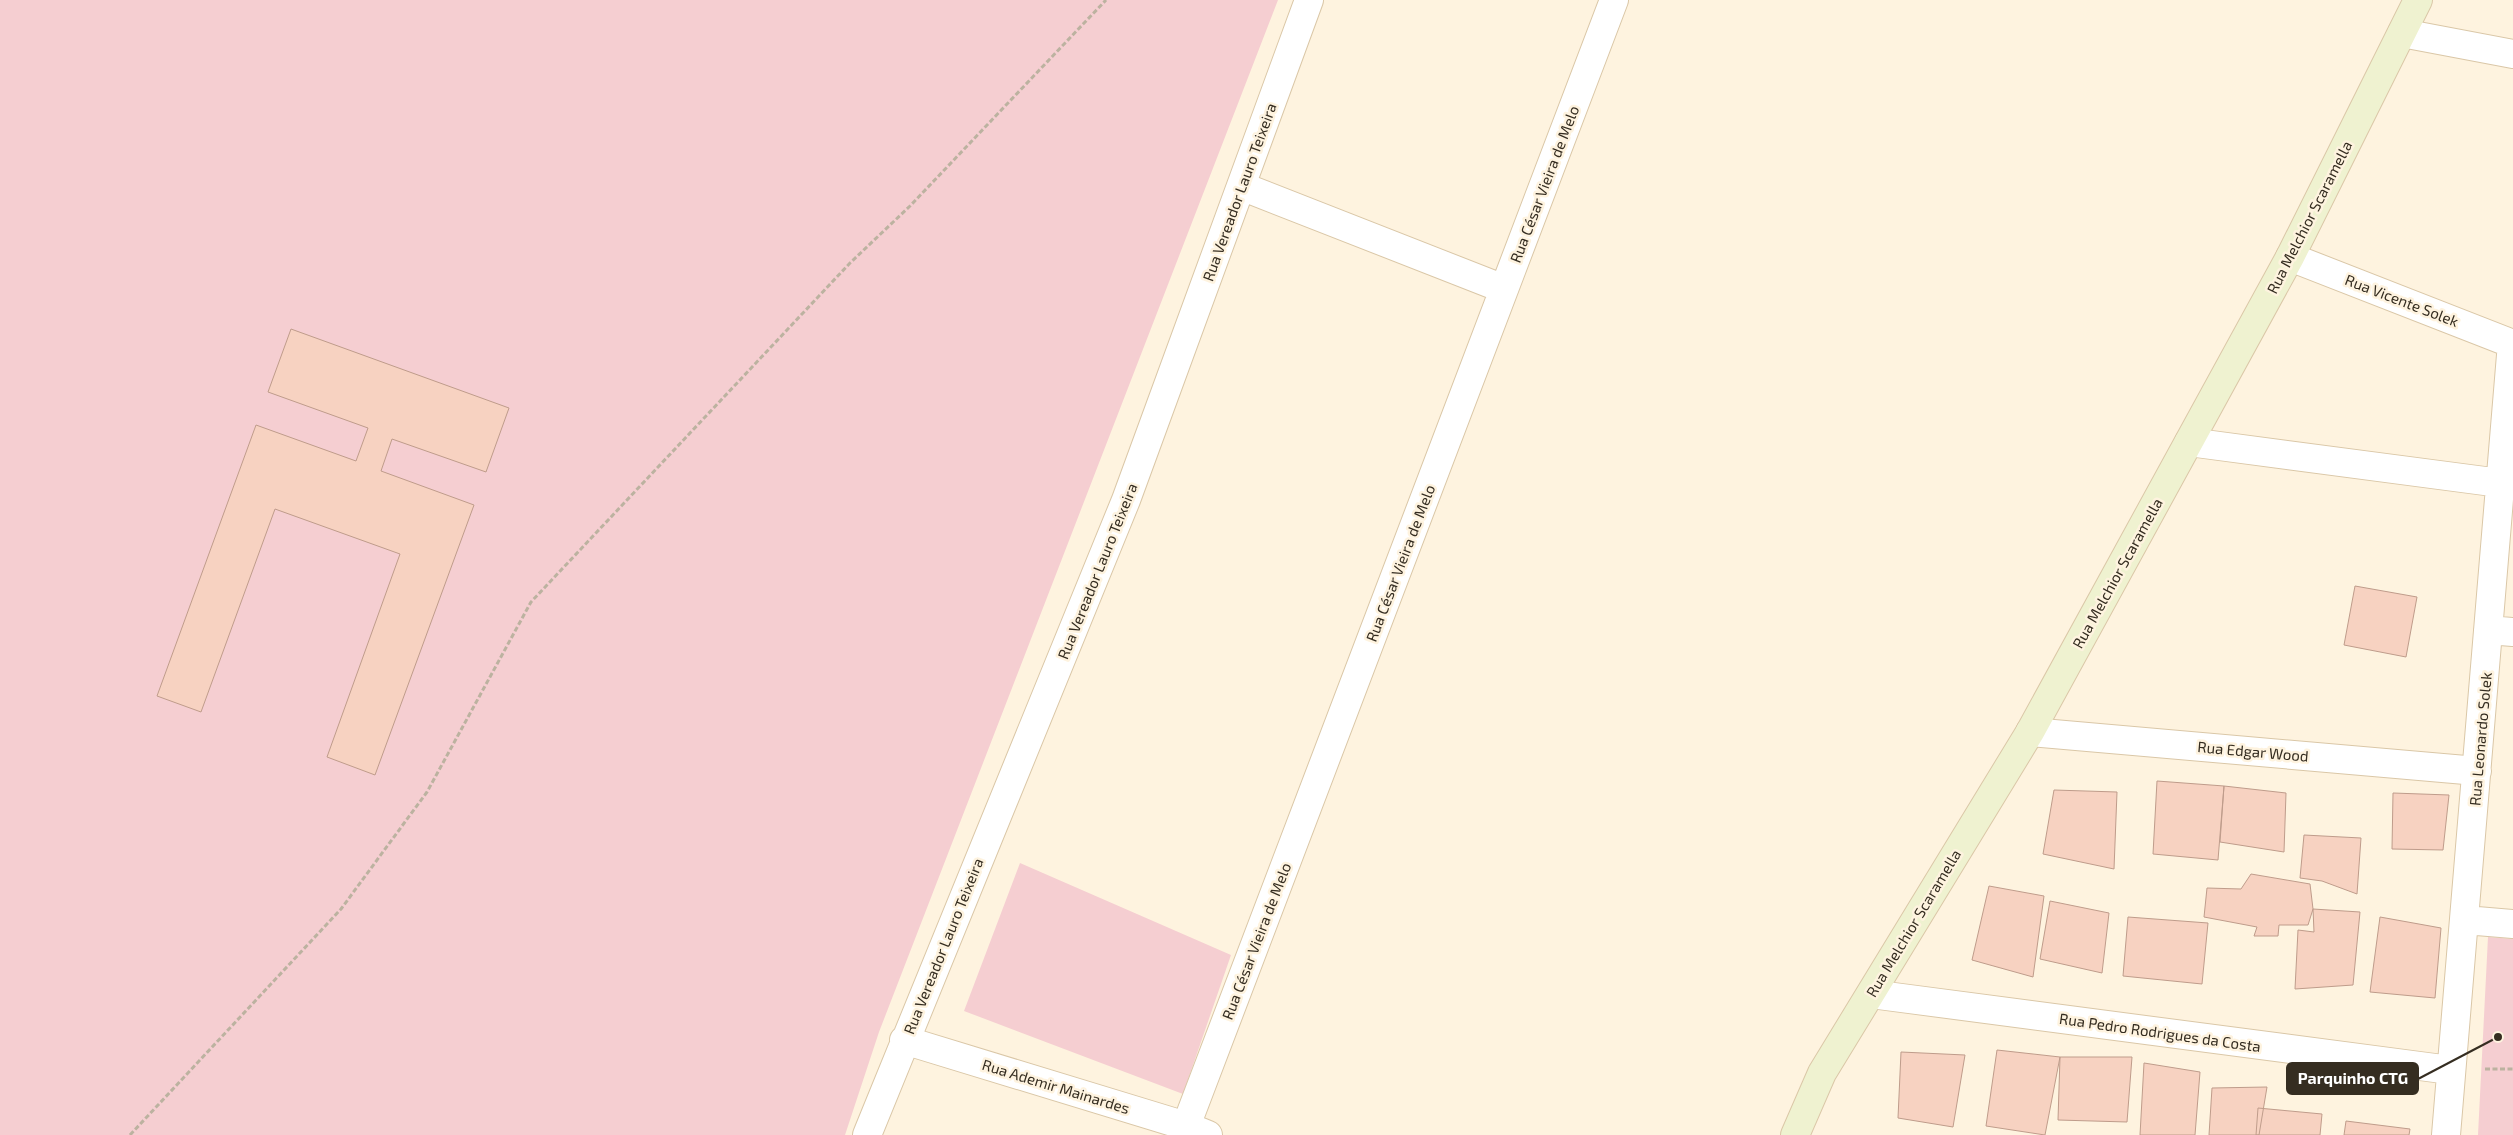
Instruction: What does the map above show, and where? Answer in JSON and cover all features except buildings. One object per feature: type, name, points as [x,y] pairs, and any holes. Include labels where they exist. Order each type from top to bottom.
[{"type":"street","name":"Rua Vereador Lauro Teixeira","points":[[867,1135],[904,1040],[1126,500],[1309,0]]},
{"type":"street","name":"Rua César Vieira de Melo","points":[[1197,1130],[1504,289],[1614,0]]},
{"type":"street","name":"Rua Melchior Scaramella","points":[[1795,1135],[1822,1073],[2030,732],[2290,257],[2418,0]]},
{"type":"street","points":[[2402,33],[2513,54]]},
{"type":"street","points":[[1241,186],[1504,289]]},
{"type":"street","name":"Rua Vicente Solek","points":[[2290,257],[2512,343]]},
{"type":"street","name":"Rua Leonardo Solek","points":[[2446,1135],[2450,1070],[2477,771],[2501,631],[2500,483],[2512,343]]},
{"type":"street","points":[[2189,442],[2500,483]]},
{"type":"street","name":"Rua Edgar Wood","points":[[2030,732],[2477,771]]},
{"type":"street","points":[[2465,920],[2513,924]]},
{"type":"street","name":"Rua Pedro Rodrigues da Costa","points":[[1871,994],[2450,1070]]},
{"type":"street","name":"Rua Ademir Mainardes","points":[[904,1040],[1197,1130]]},
{"type":"path","points":[[130,1135],[341,909],[427,792],[531,602],[850,263],[910,206],[1106,0]]},
{"type":"shaded area","points":[[0,0],[1278,0],[879,1032],[845,1135],[0,1135]]},
{"type":"shaded area","points":[[1020,863],[1231,955],[1183,1094],[964,1011]]},
{"type":"shaded area","points":[[2488,937],[2513,939],[2513,1135],[2478,1135]]},
{"type":"place","name":"Parquinho CTG","points":[[2498,1037]]}]
